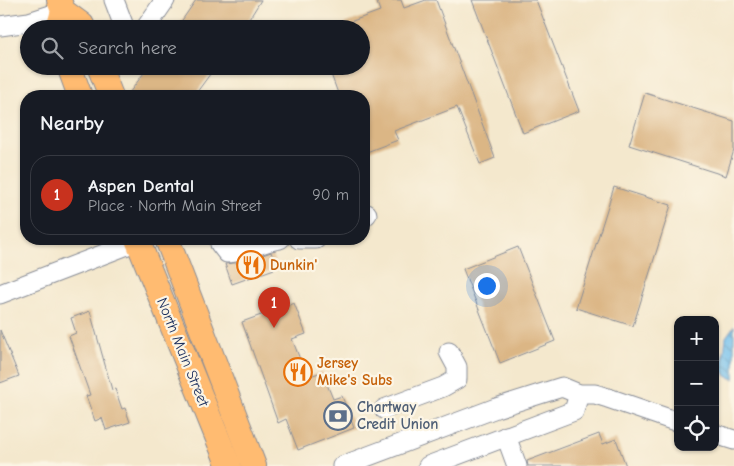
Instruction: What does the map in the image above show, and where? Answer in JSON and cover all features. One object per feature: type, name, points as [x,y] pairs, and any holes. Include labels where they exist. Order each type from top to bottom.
[{"type":"main road","points":[[60,13],[73,20]]},
{"type":"main road","points":[[72,75],[78,90]]},
{"type":"main road","points":[[103,75],[109,90]]},
{"type":"main road","name":"North Main Street","points":[[139,245],[229,466]]},
{"type":"main road","name":"North Main Street","points":[[169,245],[254,466]]},
{"type":"street","points":[[114,0],[122,20]]},
{"type":"street","points":[[151,20],[165,0]]},
{"type":"street","points":[[36,20],[60,13]]},
{"type":"street","points":[[0,26],[20,23]]},
{"type":"street","points":[[0,294],[124,245]]},
{"type":"street","points":[[221,245],[227,253],[235,253],[254,245]]},
{"type":"street","points":[[384,409],[443,387],[457,379],[458,366],[449,352]]},
{"type":"street","points":[[342,466],[496,408],[562,387],[579,394],[602,396],[674,421]]},
{"type":"street","points":[[428,466],[574,412],[579,394]]},
{"type":"street","points":[[719,435],[734,440]]},
{"type":"street","points":[[506,436],[517,466]]},
{"type":"water","points":[[734,326],[734,379],[726,376],[722,369],[726,337]]},
{"type":"building","points":[[196,0],[261,0],[249,20],[182,20]]},
{"type":"building","points":[[376,0],[401,0],[404,8],[426,0],[436,0],[495,158],[480,164],[457,107],[394,131],[398,140],[370,151],[370,90],[337,90],[331,75],[370,75],[370,20],[355,20],[380,11]]},
{"type":"building","points":[[472,0],[536,0],[579,111],[523,133]]},
{"type":"building","points":[[142,75],[209,75],[198,90],[131,90]]},
{"type":"building","points":[[645,93],[734,121],[734,150],[726,176],[629,145]]},
{"type":"building","points":[[614,187],[671,205],[633,326],[576,308]]},
{"type":"building","points":[[518,247],[555,341],[500,363],[463,269]]},
{"type":"building","name":"Dunkin'","points":[[271,252],[277,268],[232,284],[225,264],[243,262]]},
{"type":"building","points":[[294,303],[306,334],[292,339],[307,377],[322,372],[333,399],[342,396],[354,428],[298,450],[286,419],[278,423],[242,322]]},
{"type":"building","points":[[90,311],[112,390],[115,389],[122,409],[125,408],[130,422],[106,430],[102,418],[95,421],[86,396],[90,395],[69,336],[76,333],[71,318]]},
{"type":"building","points":[[0,330],[19,376],[0,383]]},
{"type":"building","points":[[599,434],[603,444],[616,439],[626,466],[528,466],[527,461]]},
{"type":"place","name":"Dunkin'","points":[[251,265]]},
{"type":"place","name":"Aspen Dental","points":[[274,328]]},
{"type":"place","name":"Jersey Mike's Subs","points":[[298,372]]},
{"type":"place","name":"Chartway Credit Union","points":[[338,416]]}]
